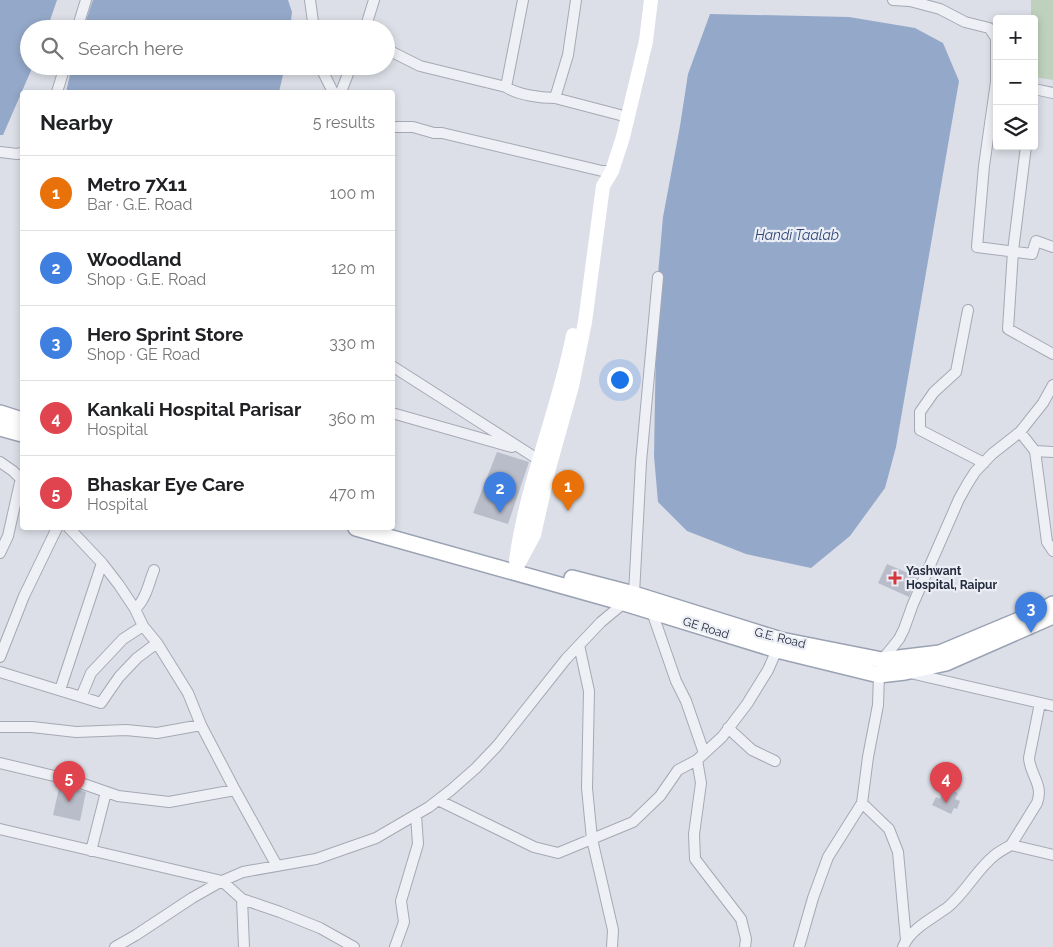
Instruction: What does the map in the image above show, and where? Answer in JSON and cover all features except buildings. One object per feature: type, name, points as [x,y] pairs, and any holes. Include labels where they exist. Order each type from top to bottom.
[{"type":"main road","points":[[0,413],[20,419]]},
{"type":"main road","points":[[0,428],[20,433]]},
{"type":"main road","name":"GE Road","points":[[364,530],[516,566],[629,598],[652,612],[779,645],[879,675],[905,672],[946,663],[1053,616]]},
{"type":"main road","points":[[395,530],[516,566]]},
{"type":"main road","name":"G.E. Road","points":[[629,598],[779,645],[882,660],[940,653],[1043,610],[1053,604]]},
{"type":"street","points":[[80,20],[86,0]]},
{"type":"street","points":[[310,0],[313,20]]},
{"type":"street","points":[[368,20],[374,0]]},
{"type":"street","points":[[506,88],[523,0]]},
{"type":"street","points":[[555,98],[568,55],[576,0]]},
{"type":"street","points":[[607,171],[636,48],[643,0]]},
{"type":"street","points":[[516,566],[519,533],[544,464],[570,348],[582,287],[594,187],[607,171],[623,137],[646,41],[651,0]]},
{"type":"street","points":[[893,0],[910,1],[940,9],[965,22],[989,28],[993,34]]},
{"type":"street","points":[[395,54],[420,66],[506,88],[511,91],[544,98],[555,98],[620,115]]},
{"type":"street","points":[[997,60],[996,82],[984,166],[977,246],[1032,254],[1036,241],[1053,247]]},
{"type":"street","points":[[58,90],[62,75]]},
{"type":"street","points":[[324,75],[332,90]]},
{"type":"street","points":[[342,90],[348,75]]},
{"type":"street","points":[[1038,90],[1053,93]]},
{"type":"street","points":[[395,127],[413,127],[434,134],[442,134],[607,171]]},
{"type":"street","points":[[1026,150],[1013,251],[1008,329],[1053,354]]},
{"type":"street","points":[[0,152],[20,154]]},
{"type":"street","points":[[115,947],[192,898],[242,872],[316,859],[376,838],[416,815],[438,800],[476,768],[566,659],[601,622],[629,598],[658,277]]},
{"type":"street","points":[[968,310],[956,372],[934,392],[920,412],[920,430],[984,463]]},
{"type":"street","points":[[395,368],[544,464]]},
{"type":"street","points":[[799,947],[813,898],[828,857],[862,803],[878,705],[879,675],[882,660],[899,639],[904,629],[959,499],[975,472],[992,454],[1020,432],[1053,385]]},
{"type":"street","points":[[395,414],[523,450]]},
{"type":"street","points":[[1020,432],[1035,451],[1046,542],[1053,551]]},
{"type":"street","points":[[1035,451],[1053,452]]},
{"type":"street","points":[[0,462],[20,477]]},
{"type":"street","points":[[0,554],[8,536],[20,487]]},
{"type":"street","points":[[0,657],[24,596],[56,530]]},
{"type":"street","points":[[71,530],[102,563],[119,585],[143,626],[157,643],[188,693],[201,725],[278,866]]},
{"type":"street","points":[[60,690],[102,563]]},
{"type":"street","points":[[134,609],[139,605],[154,570]]},
{"type":"street","points":[[652,612],[676,681],[686,700],[700,756],[700,783],[694,834],[695,859],[741,919],[746,939],[745,947]]},
{"type":"street","points":[[81,697],[91,673],[123,639],[143,626]]},
{"type":"street","points":[[0,672],[101,703],[119,677],[137,658],[157,643]]},
{"type":"street","points":[[580,645],[589,691],[586,788],[592,839],[613,930],[612,947]]},
{"type":"street","points":[[438,800],[534,847],[558,852],[633,822],[660,796],[678,770],[700,756],[722,737],[747,704],[764,676],[779,645]]},
{"type":"street","points":[[882,660],[905,672],[1053,706]]},
{"type":"street","points":[[904,944],[917,928],[950,905],[994,855],[1011,845],[1036,803],[1039,796],[1039,787],[1029,765],[1028,758],[1040,703]]},
{"type":"street","points":[[0,727],[32,727],[76,732],[126,730],[158,733],[201,725]]},
{"type":"street","points":[[728,728],[752,750],[775,761]]},
{"type":"street","points":[[0,763],[75,781],[118,796],[169,802],[235,790]]},
{"type":"street","points":[[91,851],[106,792]]},
{"type":"street","points":[[862,803],[889,829],[898,852],[904,944]]},
{"type":"street","points":[[395,947],[404,922],[401,900],[418,844],[416,815]]},
{"type":"street","points":[[0,829],[222,882],[242,899],[320,928],[354,947]]},
{"type":"street","points":[[1011,845],[1053,855]]},
{"type":"street","points":[[242,899],[244,947]]},
{"type":"green space","points":[[1031,0],[1053,0],[1053,80],[1038,78],[1038,15],[1031,15]]},
{"type":"water","points":[[0,0],[57,0],[50,20],[20,20],[20,75],[29,75],[23,90],[20,90],[20,96],[3,135],[0,135]]},
{"type":"water","points":[[93,0],[288,0],[292,12],[291,20],[86,20]]},
{"type":"water","name":"Handi Taalab","points":[[710,14],[849,17],[915,28],[943,43],[959,81],[896,447],[885,488],[850,536],[811,568],[746,554],[687,531],[658,502],[654,456],[657,286],[663,217],[688,74]]},
{"type":"water","points":[[70,75],[283,75],[279,90],[66,90]]},
{"type":"place","name":"Metro 7X11","points":[[568,511]]},
{"type":"place","name":"Woodland","points":[[500,513]]},
{"type":"place","name":"Yashwant Hospital, Raipur","points":[[895,578]]},
{"type":"place","name":"Hero Sprint Store","points":[[1031,633]]},
{"type":"place","name":"Bhaskar Eye Care","points":[[69,802]]},
{"type":"place","name":"Kankali Hospital Parisar","points":[[946,803]]}]
